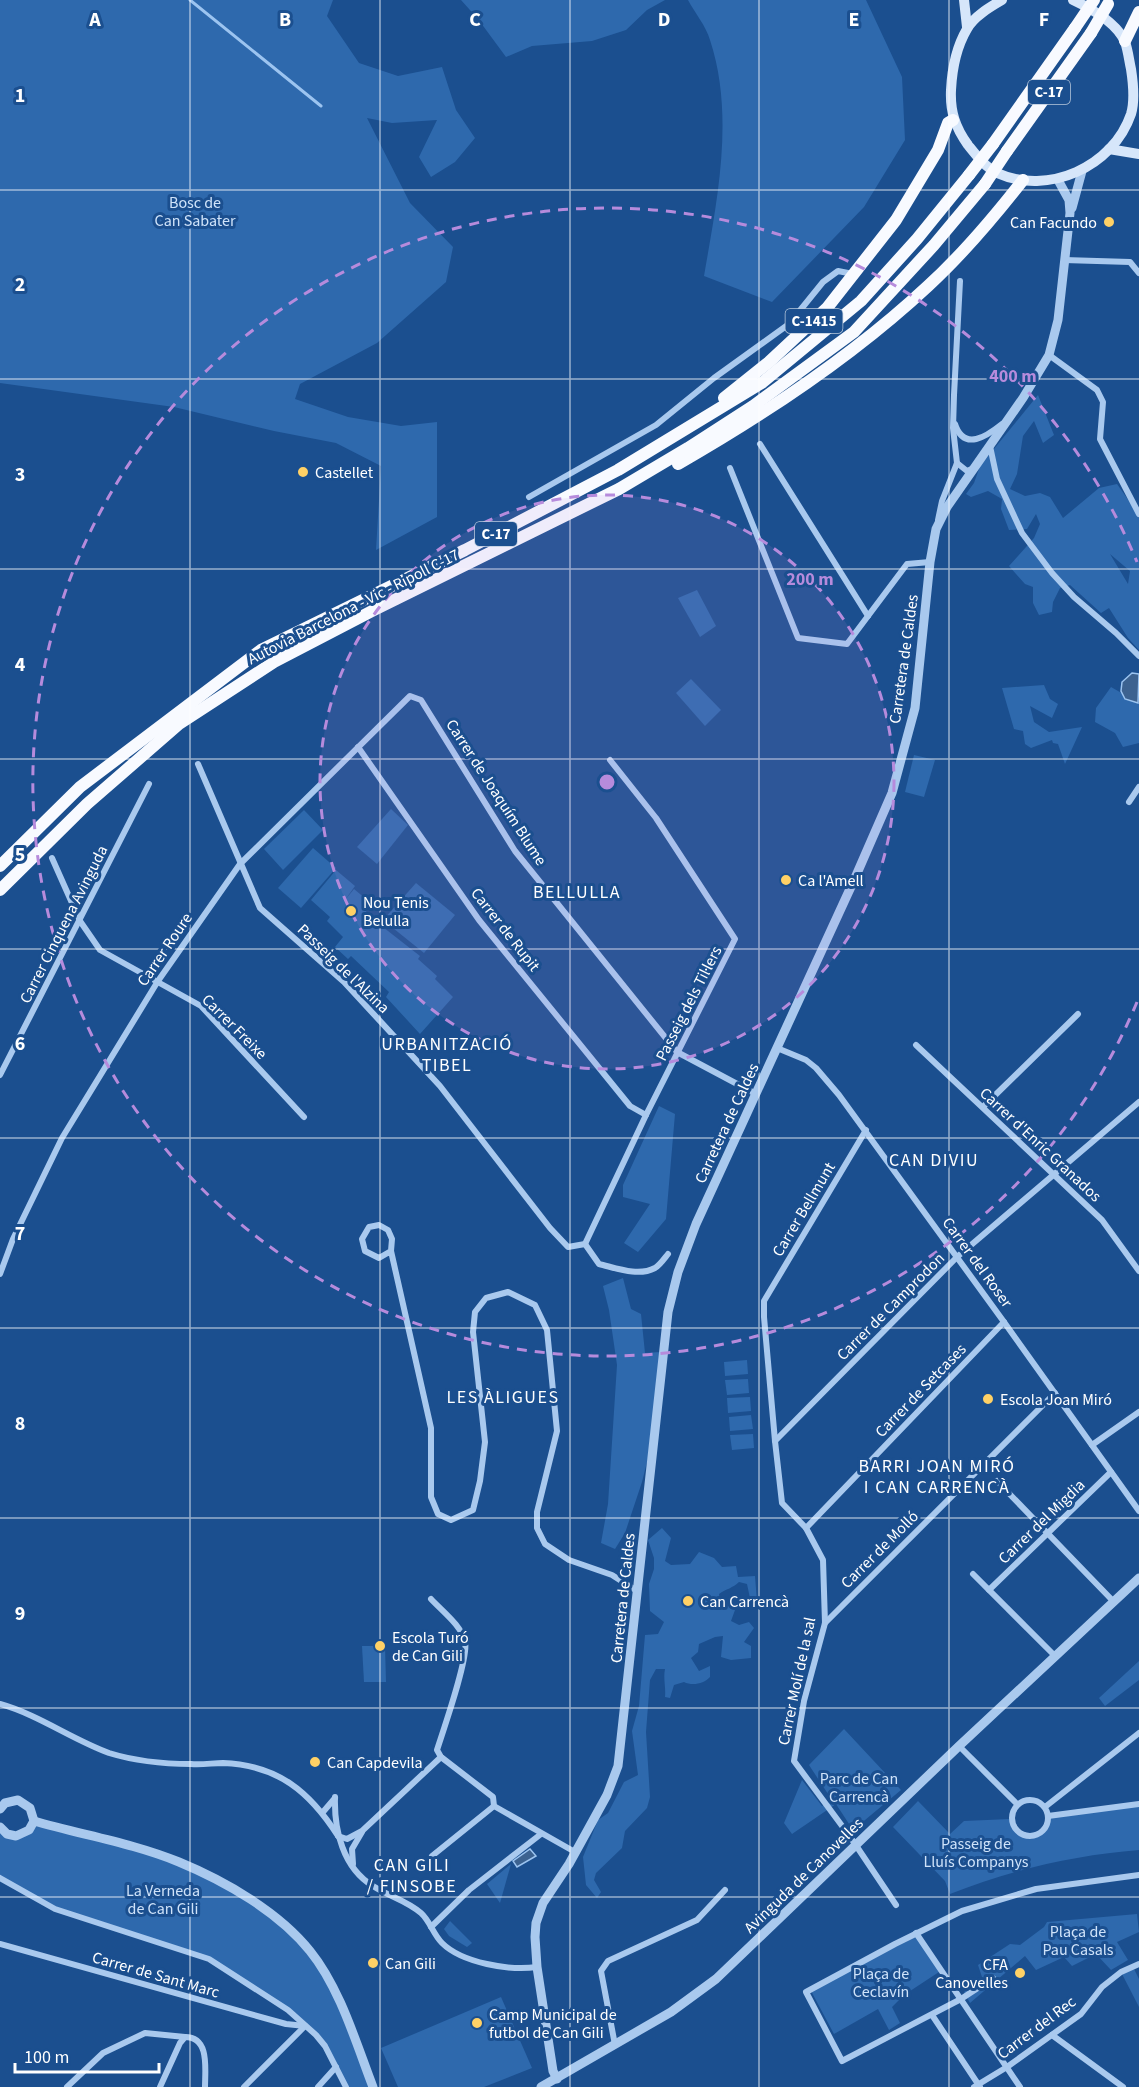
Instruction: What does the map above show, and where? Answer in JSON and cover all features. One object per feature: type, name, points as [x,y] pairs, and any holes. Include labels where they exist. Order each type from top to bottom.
[{"type":"highway","name":"Autovia Barcelona - Vic - Ripoll C-17","points":[[0,866],[80,787],[261,650],[465,550],[618,470],[763,382],[852,308],[917,239],[993,144],[1094,0]]},
{"type":"highway","name":"Autovia Barcelona - Vic - Ripoll C-17","points":[[0,890],[87,804],[179,724],[274,662],[619,489],[688,448],[753,405],[854,332],[934,245],[985,184],[1091,33],[1109,2]]},
{"type":"highway","points":[[1125,41],[1139,12]]},
{"type":"highway","name":"C-1415","points":[[618,470],[713,407],[769,362],[827,308],[896,220],[938,150],[948,123],[953,120]]},
{"type":"highway","points":[[619,489],[674,466],[706,448],[758,416],[855,348],[929,285],[1023,180]]},
{"type":"main road","points":[[964,0],[968,27]]},
{"type":"main road","points":[[1002,0],[968,27],[955,58],[951,82],[953,120],[963,138],[986,165],[998,173],[1023,180],[1058,180],[1082,171],[1109,150],[1135,116],[1133,78],[1125,41],[1095,11],[1073,0]]},
{"type":"main road","points":[[1109,150],[1139,154]]},
{"type":"street","name":"Carretera de Caldes","points":[[557,2079],[553,2071],[537,1967],[536,1923],[543,1903],[607,1795],[618,1766],[671,1302],[678,1272],[696,1224],[892,793],[915,708],[930,562],[936,530],[947,507],[1009,419],[1049,355],[1058,320],[1070,213],[1082,171]]},
{"type":"street","points":[[1058,180],[1069,200],[1070,213]]},
{"type":"street","points":[[1064,260],[1130,262],[1139,273]]},
{"type":"street","points":[[529,497],[656,425],[730,366],[789,324],[823,282],[838,271],[854,274]]},
{"type":"street","points":[[936,530],[942,501],[957,463],[954,418],[960,281]]},
{"type":"street","points":[[1049,355],[1097,390],[1103,402],[1100,439],[1139,514]]},
{"type":"street","points":[[954,418],[957,430],[966,438],[977,440],[988,435],[1009,419]]},
{"type":"street","points":[[760,444],[868,616]]},
{"type":"street","points":[[990,446],[997,479],[1022,533],[1052,573],[1074,597],[1139,656]]},
{"type":"street","points":[[957,463],[968,471],[974,468]]},
{"type":"street","points":[[730,468],[798,638],[847,644],[907,564],[930,562]]},
{"type":"street","name":"Carrer Roure","points":[[0,1274],[13,1239],[62,1138],[158,981],[240,864],[410,696],[421,700]]},
{"type":"street","name":"Carrer de Joaquím Blume","points":[[421,700],[515,851],[677,1052],[756,1094]]},
{"type":"street","name":"Carrer de Rupit","points":[[358,747],[479,920],[630,1106],[646,1115]]},
{"type":"street","name":"Passeig dels Til·lers","points":[[585,1244],[646,1115],[735,939],[656,819],[610,760]]},
{"type":"street","name":"Passeig de l'Alzina","points":[[198,764],[260,908],[344,982],[433,1078],[550,1228],[568,1247],[585,1244]]},
{"type":"street","name":"Carrer Cinquena Avinguda","points":[[0,1075],[148,784]]},
{"type":"street","points":[[1129,802],[1139,787]]},
{"type":"street","name":"Carrer Freixe","points":[[52,858],[80,921],[100,950],[201,1006],[304,1117]]},
{"type":"street","points":[[983,1107],[1078,1014]]},
{"type":"street","name":"Carrer d'Enric Granados","points":[[916,1045],[1102,1220],[1139,1271]]},
{"type":"street","name":"Carrer del Roser","points":[[777,1048],[807,1060],[840,1095],[1139,1511]]},
{"type":"street","name":"Carrer de Camprodon","points":[[774,1441],[957,1257],[1139,1102]]},
{"type":"street","name":"Carrer Bellmunt","points":[[764,1301],[866,1131]]},
{"type":"street","points":[[391,1251],[379,1258],[365,1251],[362,1239],[369,1227],[379,1225],[388,1230],[393,1239],[391,1251],[431,1428],[430,1497],[438,1514],[451,1520],[473,1510],[480,1481],[485,1442],[473,1332],[475,1312],[486,1298],[508,1292],[535,1305],[547,1330],[557,1431],[537,1512],[537,1528],[545,1544],[569,1560],[612,1575],[637,1591]]},
{"type":"street","points":[[585,1244],[599,1264],[625,1271],[645,1271],[657,1267],[668,1254]]},
{"type":"street","name":"Carrer Molí de la sal","points":[[764,1301],[774,1441],[782,1503],[806,1528],[823,1560],[825,1623],[804,1701],[794,1761],[856,1845],[896,1905]]},
{"type":"street","name":"Carrer de Setcases","points":[[806,1528],[1004,1322]]},
{"type":"street","name":"Carrer de Molló","points":[[825,1623],[1055,1393]]},
{"type":"street","points":[[1092,1445],[1139,1412]]},
{"type":"street","name":"Carrer del Migdia","points":[[989,1590],[1111,1472]]},
{"type":"street","points":[[997,1480],[1114,1602]]},
{"type":"street","points":[[973,1574],[1056,1657]]},
{"type":"street","name":"Avinguda de Canovelles","points":[[541,2087],[671,2012],[716,1979],[959,1746],[1139,1578]]},
{"type":"street","points":[[431,1599],[460,1631],[466,1643],[461,1670],[437,1750],[441,1757],[493,1797],[494,1806]]},
{"type":"street","points":[[0,1704],[24,1711],[110,1753],[149,1761],[250,1766],[281,1777],[303,1793],[322,1812],[338,1836],[353,1867],[372,1886],[390,1894],[420,1913],[440,1941],[451,1950],[504,1968],[521,1970],[537,1967]]},
{"type":"street","points":[[1045,1807],[1139,1733]]},
{"type":"street","points":[[959,1746],[1017,1804]]},
{"type":"street","points":[[338,1836],[347,1839],[362,1831],[441,1757]]},
{"type":"street","points":[[322,1812],[335,1797],[338,1836]]},
{"type":"street","points":[[1028,1799],[1045,1807],[1048,1816],[1046,1827],[1042,1832],[1036,1835],[1024,1835],[1019,1833],[1012,1824],[1012,1813],[1017,1804],[1028,1799]]},
{"type":"street","points":[[0,1809],[5,1803],[18,1800],[30,1808],[34,1821],[29,1830],[16,1836],[7,1834],[0,1827]]},
{"type":"street","points":[[1048,1816],[1139,1804]]},
{"type":"street","points":[[494,1806],[575,1852]]},
{"type":"street","points":[[432,1856],[494,1806]]},
{"type":"street","points":[[34,1821],[178,1862],[251,1900],[279,1920],[310,1950],[334,1988],[373,2087]]},
{"type":"street","points":[[353,1867],[352,1849],[362,1831]]},
{"type":"street","points":[[431,1927],[469,1890],[541,1834]]},
{"type":"street","points":[[993,1978],[962,1999],[842,2061],[806,1992],[962,1911],[1036,1890],[1139,1875]]},
{"type":"street","points":[[0,1878],[55,1909],[209,1959],[288,2010],[325,2046],[346,2087]]},
{"type":"street","points":[[615,2045],[601,1971],[608,1961],[697,1920],[725,1890]]},
{"type":"street","points":[[916,1934],[1020,2087]]},
{"type":"street","name":"Carrer de Sant Marc","points":[[0,1944],[286,2024],[305,2026]]},
{"type":"street","name":"Carrer del Rec","points":[[977,2086],[1081,2014],[1102,1988],[1121,1972],[1139,1964]]},
{"type":"street","points":[[932,2015],[977,2086]]},
{"type":"street","points":[[244,2087],[305,2026]]},
{"type":"street","points":[[68,2087],[103,2053],[145,2033],[193,2037],[199,2042],[204,2051],[205,2087]]},
{"type":"street","points":[[1052,2035],[1123,2087]]},
{"type":"street","points":[[160,2087],[185,2037]]},
{"type":"street","points":[[318,2087],[336,2067]]},
{"type":"green space","name":"Bosc de Can Sabater","points":[[0,0],[333,0],[327,16],[359,63],[398,76],[442,67],[456,110],[475,138],[455,162],[431,177],[419,157],[437,120],[392,123],[367,118],[410,203],[453,247],[446,282],[377,343],[300,384],[295,399],[348,417],[401,426],[437,422],[437,517],[376,550],[381,466],[336,443],[174,407],[0,383]]},
{"type":"green space","points":[[461,0],[665,0],[647,10],[626,30],[592,41],[532,46],[506,57]]},
{"type":"green space","points":[[688,0],[866,0],[902,77],[905,140],[864,207],[772,302],[704,276],[718,188],[723,128],[717,69],[710,40]]},
{"type":"green space","points":[[1038,395],[1054,435],[1043,443],[1034,421],[1023,436],[1017,474],[1010,489],[1025,496],[1040,493],[1050,497],[1063,518],[1099,488],[1117,484],[1139,515],[1139,650],[1128,638],[1109,608],[1101,613],[1070,585],[1060,588],[1053,602],[1052,612],[1039,615],[1033,603],[1033,587],[1025,584],[1009,566],[1034,538],[1040,524],[1036,514],[1027,529],[1009,530],[1001,509],[1002,499],[988,491],[971,497],[966,494],[974,483],[980,466]],"holes":[[[1110,554],[1130,571],[1128,584]]]},
{"type":"green space","points":[[697,590],[716,626],[700,637],[678,598]]},
{"type":"green space","points":[[691,679],[721,710],[705,726],[676,693]]},
{"type":"green space","points":[[1044,685],[1050,699],[1058,704],[1052,718],[1030,706],[1034,722],[1049,732],[1082,727],[1065,764],[1058,744],[1053,743],[1052,740],[1031,748],[1025,744],[1023,731],[1014,729],[1002,688]]},
{"type":"green space","points":[[1111,687],[1139,703],[1139,743],[1123,747],[1115,733],[1095,722],[1096,708]]},
{"type":"green space","points":[[914,755],[935,760],[924,797],[905,792]]},
{"type":"green space","points":[[391,809],[408,825],[377,864],[357,847]]},
{"type":"green space","points":[[304,810],[323,830],[283,870],[264,849]]},
{"type":"green space","points":[[313,848],[336,868],[301,908],[278,888]]},
{"type":"green space","points":[[336,870],[355,886],[345,900],[354,889],[372,904],[365,913],[420,956],[418,959],[437,976],[435,979],[453,997],[420,1034],[386,997],[389,992],[351,956],[348,959],[335,947],[343,937],[327,921],[330,917],[311,900]]},
{"type":"green space","points":[[416,883],[455,915],[424,953],[383,920]]},
{"type":"green space","points":[[659,1106],[675,1114],[666,1219],[638,1252],[624,1243],[650,1204],[623,1197],[623,1185]]},
{"type":"green space","points":[[623,1278],[631,1309],[641,1314],[645,1353],[660,1352],[648,1458],[625,1533],[615,1549],[601,1543],[608,1504],[617,1365],[603,1286]]},
{"type":"green space","points":[[747,1360],[748,1374],[725,1376],[724,1362]]},
{"type":"green space","points":[[748,1379],[749,1393],[727,1395],[725,1380]]},
{"type":"green space","points":[[750,1397],[751,1411],[728,1413],[727,1398]]},
{"type":"green space","points":[[751,1415],[753,1429],[730,1431],[729,1417]]},
{"type":"green space","points":[[753,1434],[754,1448],[732,1450],[730,1435]]},
{"type":"green space","points":[[662,1528],[671,1538],[665,1561],[671,1565],[690,1564],[699,1552],[714,1558],[722,1567],[736,1566],[738,1577],[755,1576],[757,1602],[751,1603],[747,1584],[739,1582],[719,1594],[721,1607],[723,1601],[733,1598],[735,1610],[731,1621],[739,1625],[749,1622],[754,1628],[744,1642],[751,1646],[751,1658],[731,1660],[721,1657],[723,1636],[699,1644],[698,1652],[691,1658],[699,1671],[710,1666],[710,1677],[698,1684],[684,1682],[674,1685],[670,1698],[665,1697],[665,1669],[656,1669],[650,1680],[646,1732],[650,1797],[647,1808],[625,1831],[622,1848],[596,1873],[594,1880],[601,1892],[597,1898],[586,1885],[583,1857],[598,1820],[608,1813],[624,1782],[638,1775],[632,1731],[639,1706],[645,1635],[658,1634],[664,1622],[650,1611],[649,1584],[654,1569],[654,1558],[648,1540]]},
{"type":"green space","points":[[362,1646],[385,1646],[386,1682],[364,1682]]},
{"type":"green space","points":[[1139,1661],[1139,1680],[1105,1706],[1099,1698]]},
{"type":"green space","name":"Parc de Can Carrencà","points":[[844,1729],[901,1790],[853,1830],[836,1804],[792,1834],[784,1823],[802,1780],[822,1806],[832,1800],[809,1765]]},
{"type":"green space","name":"Passeig de Lluís Companys","points":[[918,1801],[950,1834],[964,1821],[1010,1819],[1012,1827],[1017,1832],[1031,1839],[1047,1830],[1050,1818],[1139,1806],[1139,1850],[1043,1865],[950,1894],[945,1881],[893,1827]]},
{"type":"green space","name":"La Verneda de Can Gili","points":[[34,1821],[178,1862],[251,1900],[310,1951],[334,1988],[373,2087],[346,2087],[325,2046],[288,2010],[209,1959],[55,1909],[0,1878],[0,1827],[16,1836]]},
{"type":"green space","points":[[511,1864],[500,1903],[487,1884]]},
{"type":"green space","name":"Plaça de Pau Casals","points":[[1137,1914],[1139,1932],[1117,1942],[1128,1960],[1111,1970],[1096,1954],[1072,1966],[1064,1957],[1036,1970],[1025,1956],[970,2003],[964,1992],[983,1980],[978,1965],[1010,1944],[1020,1945],[1044,1927],[1047,1922]]},
{"type":"green space","points":[[450,1921],[472,1943],[467,1947],[449,1936],[444,1929]]},
{"type":"green space","name":"Plaça de Ceclavín","points":[[918,1936],[942,1970],[904,1995],[892,2007],[900,2023],[889,2030],[878,2009],[834,2034],[810,1989]]},
{"type":"green space","points":[[1134,1969],[1139,1979],[1139,2007],[1122,1974]]},
{"type":"green space","name":"Camp Municipal de futbol de Can Gili","points":[[501,1997],[532,2068],[484,2087],[398,2087],[381,2048]]},
{"type":"shaded area","points":[[1132,673],[1139,674],[1138,703],[1125,699],[1121,691],[1122,682]]},
{"type":"shaded area","points":[[530,1849],[536,1856],[517,1867],[513,1861]]},
{"type":"waterway","points":[[190,0],[321,106]]},
{"type":"place","name":"Can Facundo","points":[[1109,222]]},
{"type":"place","name":"Castellet","points":[[303,472]]},
{"type":"place","name":"Ca l'Amell","points":[[786,880]]},
{"type":"place","name":"Nou Tenis Belulla","points":[[351,911]]},
{"type":"place","name":"Escola Joan Miró","points":[[988,1399]]},
{"type":"place","name":"Can Carrencà","points":[[688,1601]]},
{"type":"place","name":"Escola Turó de Can Gili","points":[[380,1646]]},
{"type":"place","name":"Can Capdevila","points":[[315,1762]]},
{"type":"place","name":"Can Gili","points":[[373,1963]]},
{"type":"place","name":"CFA Canovelles","points":[[1020,1973]]},
{"type":"place","name":"Camp Municipal de futbol de Can Gili","points":[[477,2023]]},
{"type":"district","name":"BELLULLA","points":[[577,892]]},
{"type":"district","name":"URBANITZACIÓ TIBEL","points":[[447,1054]]},
{"type":"district","name":"CAN DIVIU","points":[[934,1160]]},
{"type":"district","name":"LES ÀLIGUES","points":[[503,1397]]},
{"type":"district","name":"BARRI JOAN MIRÓ I CAN CARRENCÀ","points":[[937,1476]]},
{"type":"district","name":"CAN GILI / FINSOBE","points":[[412,1875]]}]
